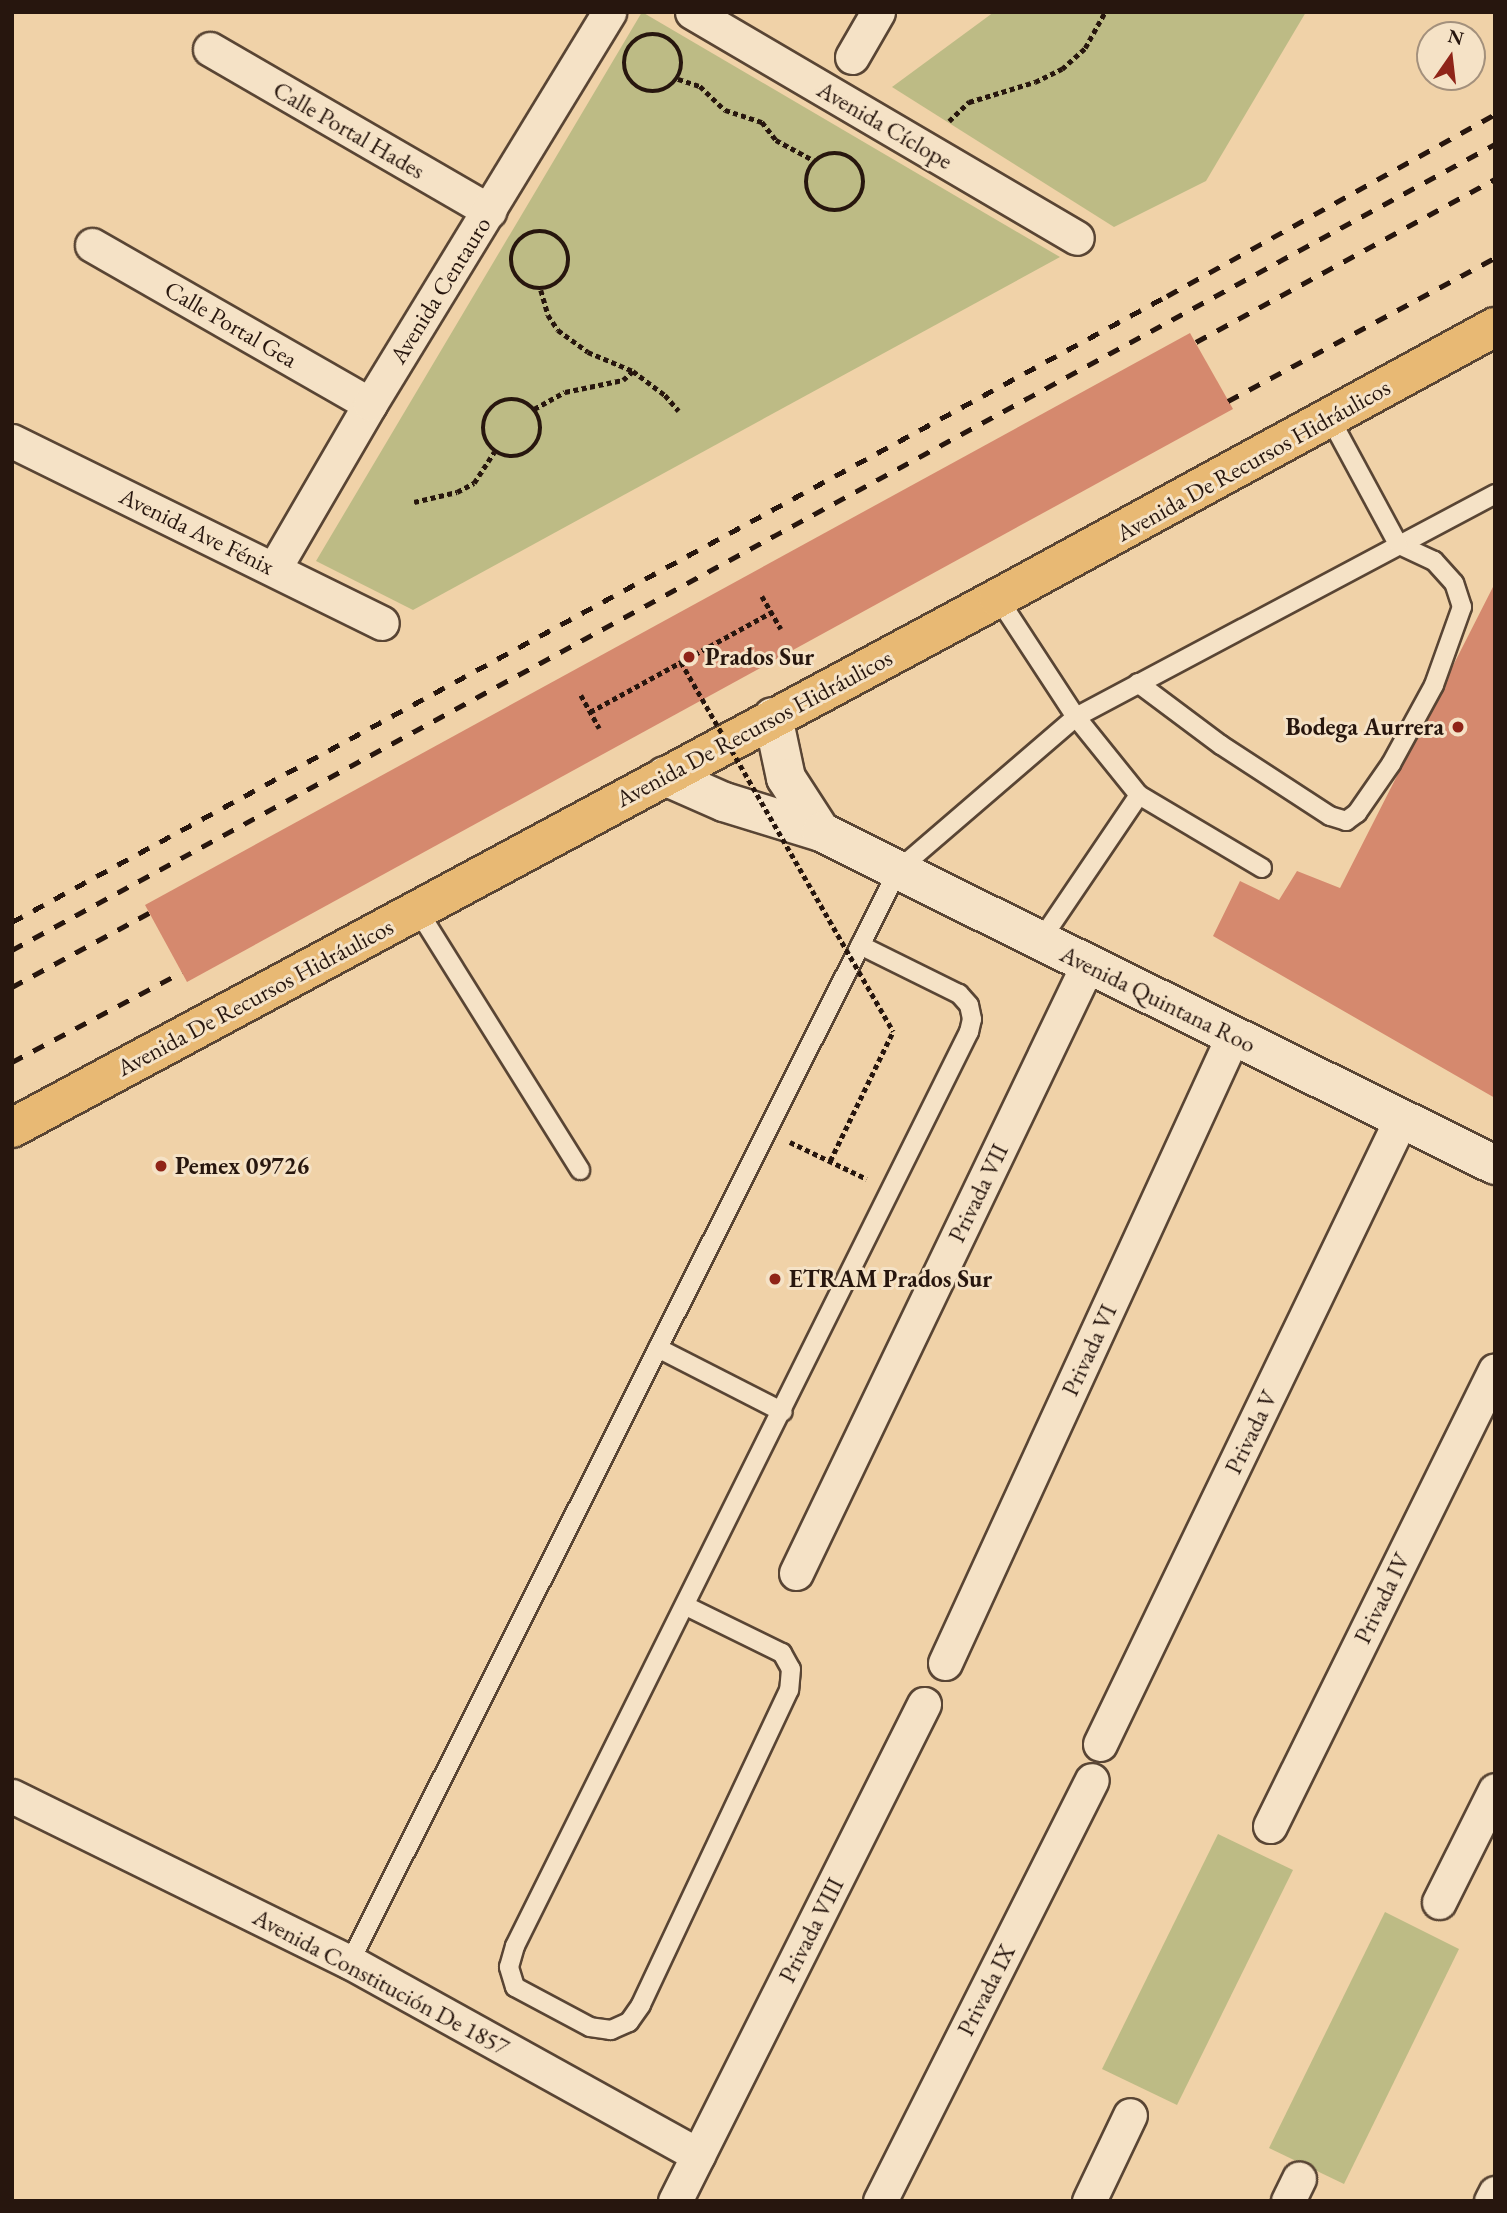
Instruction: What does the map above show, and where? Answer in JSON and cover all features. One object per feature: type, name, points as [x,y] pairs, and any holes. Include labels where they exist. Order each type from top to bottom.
[{"type":"main road","name":"Avenida De Recursos Hidráulicos","points":[[12,1128],[998,598],[1495,327]]},
{"type":"main road","points":[[773,717],[786,778],[821,832]]},
{"type":"main road","name":"Avenida Quintana Roo","points":[[665,776],[724,802],[821,832],[1495,1165]]},
{"type":"street","name":"Avenida Cíclope","points":[[692,12],[1077,238]]},
{"type":"street","points":[[852,57],[878,12]]},
{"type":"street","name":"Avenida Centauro","points":[[274,569],[370,404],[489,211],[606,13]]},
{"type":"street","name":"Calle Portal Hades","points":[[210,49],[489,211]]},
{"type":"street","name":"Calle Portal Gea","points":[[92,245],[370,404]]},
{"type":"street","name":"Avenida Ave Fénix","points":[[12,441],[382,623]]},
{"type":"street","name":"Privada VII","points":[[796,1573],[1088,964]]},
{"type":"street","name":"Privada VI","points":[[945,1663],[1233,1036]]},
{"type":"street","name":"Privada V","points":[[1100,1744],[1401,1119]]},
{"type":"street","name":"Privada IV","points":[[1270,1826],[1495,1370]]},
{"type":"street","name":"Privada VIII","points":[[698,2155],[924,1704]]},
{"type":"street","name":"Privada IX","points":[[880,2201],[1091,1780]]},
{"type":"street","points":[[1439,1902],[1495,1790]]},
{"type":"street","name":"Avenida Constitución De 1857","points":[[12,1797],[350,1962],[698,2155]]},
{"type":"street","points":[[1089,2201],[1130,2115]]},
{"type":"street","points":[[675,2201],[698,2155]]},
{"type":"street","points":[[1491,2201],[1495,2193]]},
{"type":"lane","points":[[1139,683],[1220,745],[1330,816],[1346,821],[1357,813],[1391,764],[1434,685],[1462,607],[1454,583],[1434,561],[1398,544],[1330,418]]},
{"type":"lane","points":[[350,1962],[898,870],[1076,717],[1495,494]]},
{"type":"lane","points":[[998,598],[1076,717],[1139,795],[1262,868]]},
{"type":"lane","points":[[1040,941],[1139,795]]},
{"type":"lane","points":[[417,909],[580,1170]]},
{"type":"lane","points":[[685,1605],[782,1653],[791,1669],[789,1690],[641,2005],[629,2022],[611,2030],[590,2027],[515,1987],[509,1967],[514,1946],[685,1605],[783,1412],[969,1032],[972,1018],[969,1005],[959,994],[860,945]]},
{"type":"lane","points":[[658,1348],[783,1412]]},
{"type":"path","points":[[927,149],[959,109],[969,102],[1035,82],[1062,69],[1085,48],[1105,12]]},
{"type":"path","points":[[650,33],[668,37],[676,43],[683,61],[678,79],[663,91],[654,92],[635,86],[624,69],[624,59],[632,41],[650,33]]},
{"type":"path","points":[[678,79],[700,86],[724,110],[762,122],[776,140],[815,161]]},
{"type":"path","points":[[832,152],[842,153],[858,163],[865,180],[860,198],[846,210],[837,211],[817,205],[806,189],[806,178],[815,161],[832,152]]},
{"type":"path","points":[[537,231],[556,235],[568,249],[570,258],[565,276],[559,283],[541,290],[522,284],[515,276],[510,257],[520,239],[537,231]]},
{"type":"path","points":[[541,290],[548,315],[558,330],[588,352],[633,371],[665,395],[679,411]]},
{"type":"path","points":[[534,409],[565,392],[623,380],[633,371]]},
{"type":"path","points":[[509,399],[527,403],[534,409],[541,427],[540,436],[531,451],[513,458],[494,452],[483,435],[482,425],[491,407],[509,399]]},
{"type":"path","points":[[414,502],[457,492],[474,483],[494,452]]},
{"type":"path","points":[[762,596],[781,629]]},
{"type":"path","points":[[590,712],[772,612]]},
{"type":"path","points":[[681,662],[893,1031],[830,1161]]},
{"type":"path","points":[[581,695],[599,728]]},
{"type":"path","points":[[767,1130],[892,1191]]},
{"type":"shaded area","points":[[642,12],[1060,257],[413,610],[316,561]]},
{"type":"shaded area","points":[[994,12],[1306,12],[1206,181],[1114,227],[892,87]]},
{"type":"shaded area","points":[[1218,1834],[1293,1870],[1177,2105],[1102,2069]]},
{"type":"shaded area","points":[[1385,1912],[1459,1949],[1344,2184],[1269,2148]]},
{"type":"building","name":"Prados Sur","points":[[1190,333],[1233,409],[187,982],[145,905]]},
{"type":"building","name":"Bodega Aurrera","points":[[1495,583],[1495,1098],[1213,936],[1240,881],[1279,900],[1297,871],[1340,888]]},
{"type":"railway","points":[[12,922],[1167,296],[1495,114]]},
{"type":"railway","points":[[12,950],[1495,144]]},
{"type":"railway","points":[[1196,342],[1495,179]]},
{"type":"railway","points":[[1228,401],[1495,258]]},
{"type":"railway","points":[[12,987],[149,913]]},
{"type":"railway","points":[[12,1062],[182,972]]},
{"type":"place","name":"Prados Sur","points":[[689,657]]},
{"type":"place","name":"Bodega Aurrera","points":[[1458,727]]},
{"type":"place","name":"Pemex 09726","points":[[161,1166]]},
{"type":"place","name":"ETRAM Prados Sur","points":[[775,1279]]}]
